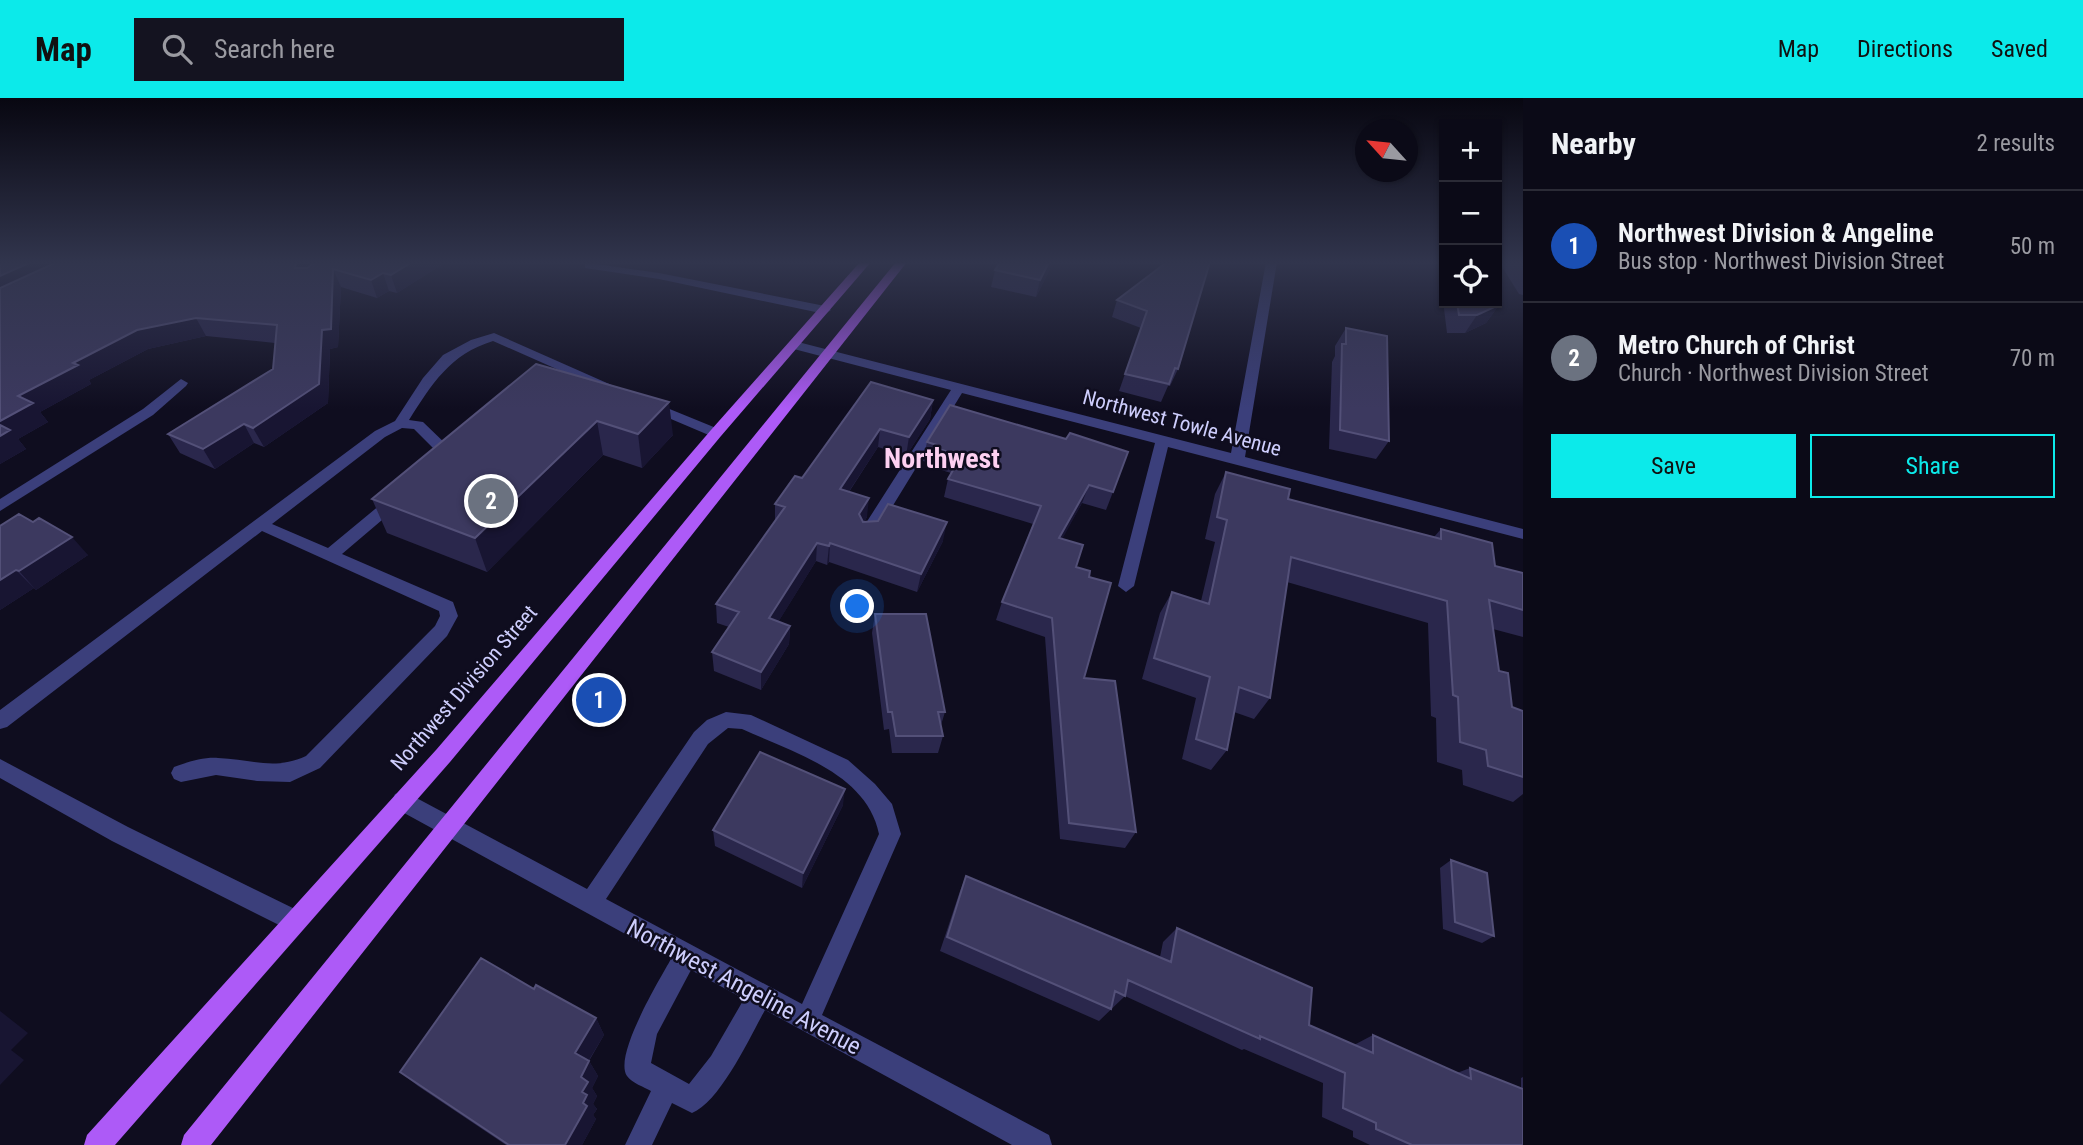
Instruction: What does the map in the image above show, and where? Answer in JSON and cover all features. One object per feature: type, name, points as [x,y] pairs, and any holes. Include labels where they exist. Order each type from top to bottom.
[{"type":"main road","name":"Northwest Division Street","points":[[97,1145],[443,756],[716,433],[824,311]]},
{"type":"main road","points":[[194,1145],[863,311]]},
{"type":"street","points":[[1237,459],[1263,311]]},
{"type":"street","points":[[400,424],[442,362],[458,348],[494,337],[716,433]]},
{"type":"street","name":"Northwest Towle Avenue","points":[[794,345],[830,352],[1523,534]]},
{"type":"street","points":[[0,506],[148,412],[181,383]]},
{"type":"street","points":[[867,534],[959,387]]},
{"type":"street","points":[[0,721],[380,433],[400,424],[418,425],[445,451],[435,467],[330,555]]},
{"type":"street","points":[[1126,586],[1163,440]]},
{"type":"street","points":[[181,774],[216,766],[257,772],[290,773],[313,762],[441,631],[449,616],[447,607],[259,524]]},
{"type":"street","points":[[590,904],[701,738],[714,726],[726,720],[744,721],[841,766],[868,790],[885,811],[890,834],[807,1021]]},
{"type":"street","points":[[0,768],[120,834],[295,921]]},
{"type":"street","name":"Northwest Angeline Avenue","points":[[401,801],[1040,1145]]},
{"type":"street","points":[[686,956],[645,1031],[637,1069],[692,1100],[720,1065],[761,995]]},
{"type":"street","points":[[638,1145],[667,1086]]},
{"type":"building","points":[[0,311],[332,311],[331,329],[322,330],[319,384],[253,428],[244,424],[203,449],[168,434],[273,369],[277,325],[196,318],[137,330],[73,363],[78,365],[18,396],[33,403],[0,421]]},
{"type":"building","points":[[1147,311],[1195,311],[1178,369],[1175,368],[1169,384],[1125,374]]},
{"type":"building","points":[[1458,311],[1486,311],[1477,315],[1459,315]]},
{"type":"building","points":[[1346,328],[1387,336],[1389,441],[1340,430],[1342,344],[1346,344]]},
{"type":"building","points":[[536,364],[669,402],[638,434],[597,421],[475,538],[372,499]]},
{"type":"building","points":[[871,382],[933,400],[909,437],[880,429],[840,489],[869,498],[859,514],[863,522],[878,521],[888,504],[947,522],[921,574],[830,543],[829,546],[817,543],[769,618],[790,626],[761,672],[712,652],[739,612],[716,604],[785,507],[775,504],[795,476],[802,478]]},
{"type":"building","points":[[950,405],[1066,439],[1070,433],[1128,452],[1113,492],[1089,485],[1059,538],[1083,545],[1076,567],[1090,571],[1089,577],[1111,583],[1084,678],[1115,681],[1136,832],[1069,823],[1052,618],[1002,602],[1041,506],[948,479],[961,456],[927,442]]},
{"type":"building","points":[[0,425],[10,430],[0,436]]},
{"type":"building","points":[[1226,472],[1290,489],[1288,499],[1441,539],[1441,529],[1492,543],[1495,566],[1523,573],[1523,610],[1489,600],[1499,671],[1508,673],[1512,707],[1523,711],[1523,777],[1488,766],[1486,750],[1460,742],[1458,697],[1453,695],[1447,601],[1291,557],[1270,698],[1239,687],[1227,750],[1196,739],[1210,677],[1154,658],[1172,592],[1209,604],[1227,520],[1217,517]]},
{"type":"building","points":[[19,514],[33,522],[39,518],[72,537],[0,580],[0,526]]},
{"type":"building","points":[[875,614],[926,614],[945,712],[938,712],[943,736],[896,736],[892,712],[888,712]]},
{"type":"building","points":[[760,752],[845,789],[803,873],[713,830]]},
{"type":"building","points":[[1451,860],[1487,873],[1494,936],[1455,922]]},
{"type":"building","points":[[966,876],[1171,962],[1177,928],[1312,988],[1309,1025],[1373,1053],[1373,1035],[1471,1079],[1470,1068],[1523,1089],[1523,1145],[1412,1145],[1376,1129],[1376,1123],[1343,1108],[1345,1073],[1260,1036],[1260,1039],[1128,980],[1125,996],[1115,991],[1111,1009],[947,937]]},
{"type":"building","points":[[481,958],[534,989],[536,985],[596,1018],[575,1053],[589,1061],[581,1077],[588,1082],[582,1092],[587,1095],[583,1103],[587,1106],[565,1145],[509,1145],[400,1072]]},
{"type":"place","name":"Metro Church of Christ","points":[[491,501]]},
{"type":"place","name":"Northwest Division & Angeline","points":[[599,700]]},
{"type":"district","name":"Northwest","points":[[942,458]]}]
